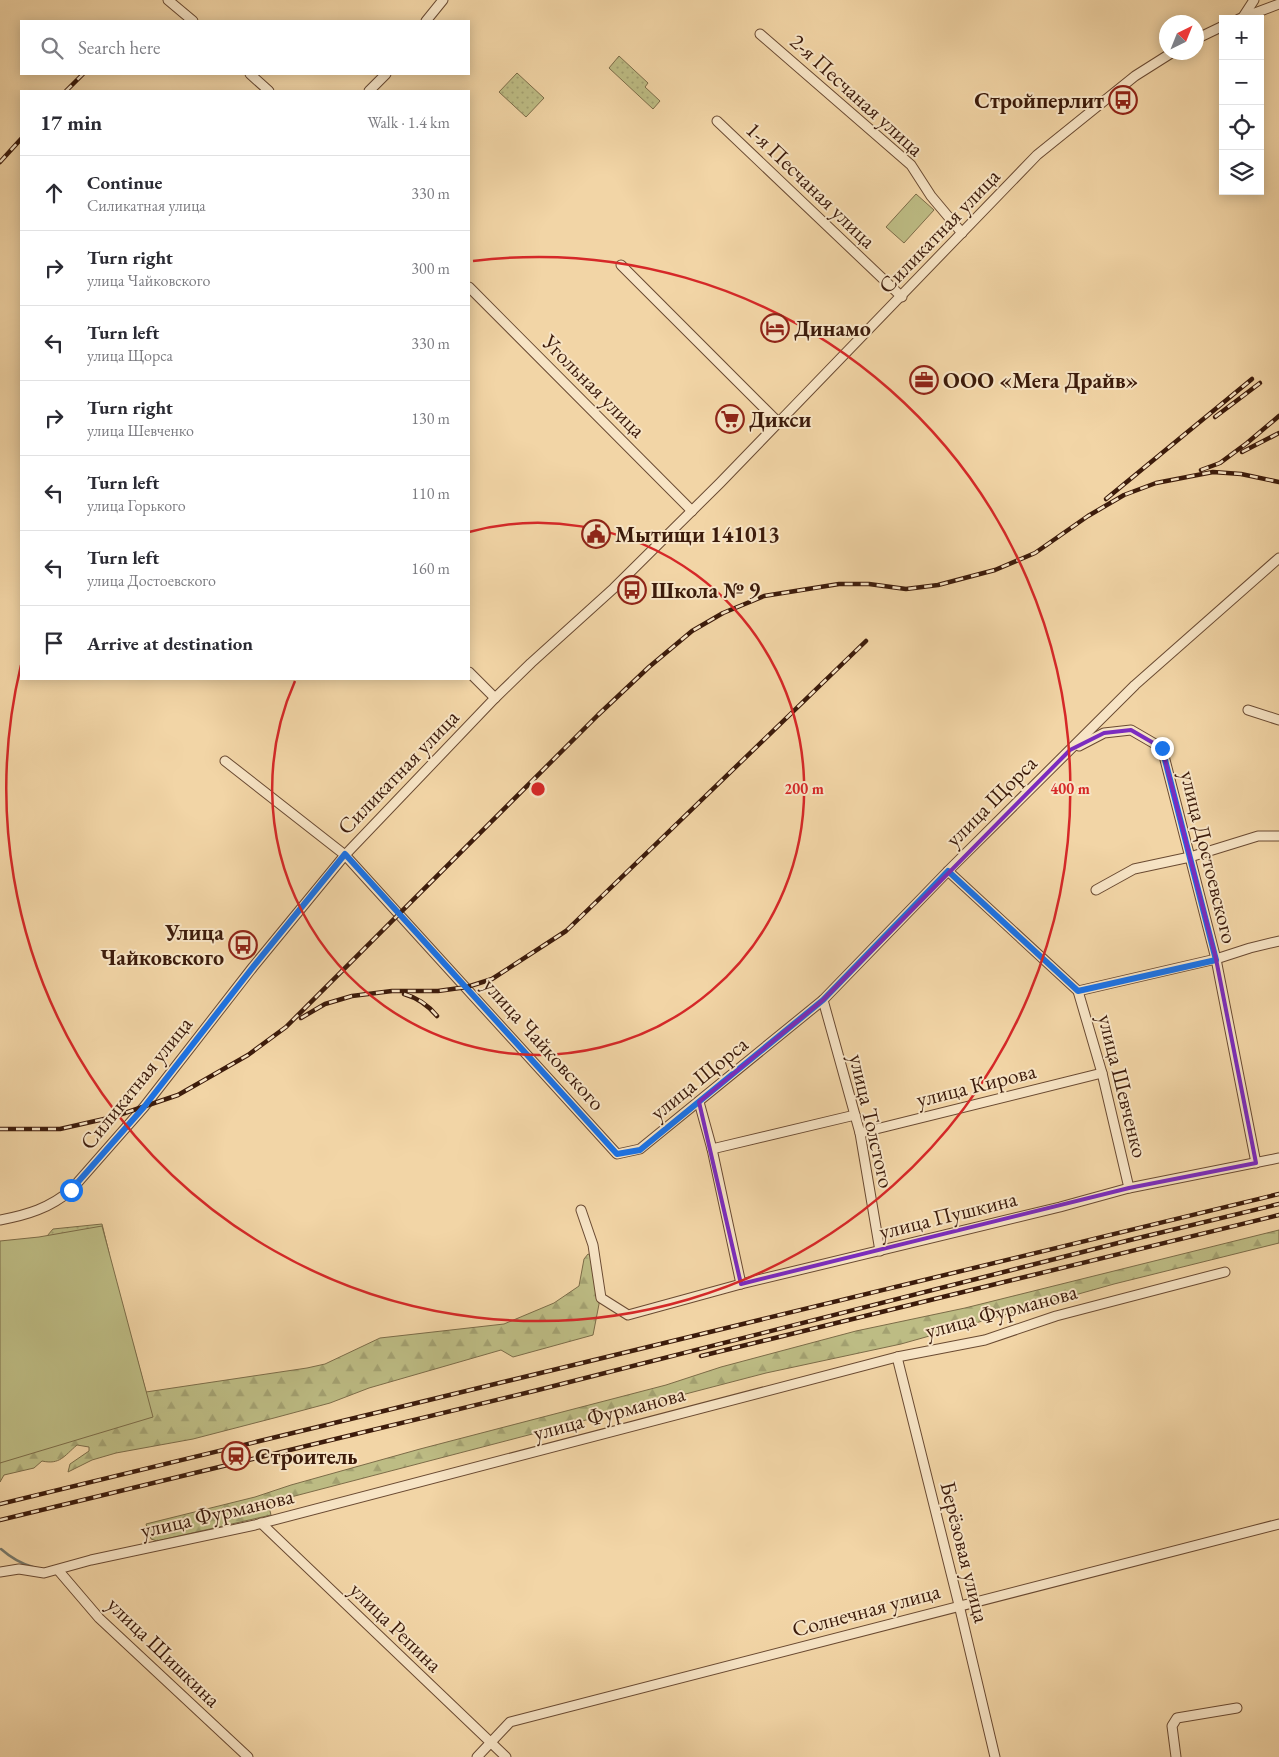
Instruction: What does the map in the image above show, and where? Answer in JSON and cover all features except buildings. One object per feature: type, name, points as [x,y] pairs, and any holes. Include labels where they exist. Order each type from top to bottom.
[{"type":"street","points":[[168,0],[192,20]]},
{"type":"street","points":[[1243,15],[1254,0]]},
{"type":"street","points":[[427,20],[441,1]]},
{"type":"street","points":[[1249,15],[1279,4]]},
{"type":"street","points":[[1204,35],[1219,28]]},
{"type":"street","name":"2-я Песчаная улица","points":[[760,34],[911,165],[931,196],[962,233]]},
{"type":"street","name":"Силикатная улица","points":[[0,1220],[29,1214],[57,1202],[83,1177],[144,1107],[253,967],[345,854],[495,698],[614,588],[692,511],[902,297],[1037,155],[1135,76],[1160,60]]},
{"type":"street","points":[[251,75],[268,90]]},
{"type":"street","points":[[370,90],[385,75]]},
{"type":"street","name":"1-я Песчаная улица","points":[[717,121],[902,297]]},
{"type":"street","points":[[621,266],[778,422]]},
{"type":"street","name":"Угольная улица","points":[[470,288],[692,511]]},
{"type":"street","name":"улица Щорса","points":[[640,1150],[823,1000],[948,871],[1135,684],[1279,558]]},
{"type":"street","points":[[470,673],[495,698]]},
{"type":"street","points":[[1248,710],[1279,720]]},
{"type":"street","name":"улица Достоевского","points":[[1070,750],[1104,733],[1131,730],[1162,748],[1216,960],[1256,1163]]},
{"type":"street","points":[[225,761],[345,854]]},
{"type":"street","points":[[1096,890],[1134,869],[1190,857],[1258,836],[1279,836]]},
{"type":"street","name":"улица Чайковского","points":[[345,854],[617,1154],[640,1150]]},
{"type":"street","name":"улица Шевченко","points":[[948,871],[1078,991],[1102,1073],[1129,1188]]},
{"type":"street","points":[[1078,991],[1216,960],[1250,948],[1279,941]]},
{"type":"street","name":"улица Толстого","points":[[823,1000],[860,1133],[880,1251]]},
{"type":"street","name":"улица Кирова","points":[[860,1133],[1102,1073]]},
{"type":"street","points":[[699,1102],[712,1149],[741,1284]]},
{"type":"street","points":[[712,1149],[855,1115]]},
{"type":"street","name":"улица Пушкина","points":[[581,1210],[593,1245],[601,1298],[628,1315],[741,1284],[1060,1207],[1129,1188],[1279,1158]]},
{"type":"street","name":"улица Фурманова","points":[[0,1572],[19,1569],[44,1573],[91,1560],[261,1523],[897,1357],[985,1340],[1056,1316],[1225,1272]]},
{"type":"street","name":"Берёзовая улица","points":[[897,1357],[995,1757]]},
{"type":"street","name":"улица Репина","points":[[261,1523],[506,1757]]},
{"type":"street","name":"Солнечная улица","points":[[477,1757],[510,1722],[1279,1524]]},
{"type":"street","name":"улица Шишкина","points":[[58,1570],[99,1618],[248,1757]]},
{"type":"street","points":[[1176,1757],[1172,1726],[1177,1718],[1237,1708]]},
{"type":"highlighted area","points":[[1131,730],[1162,748],[1216,959],[1256,1163],[1129,1188],[741,1284],[699,1102],[823,1000],[1070,750],[1104,733]]},
{"type":"green space","points":[[619,56],[648,83],[645,87],[660,101],[653,109],[609,68]]},
{"type":"green space","points":[[517,73],[544,98],[526,117],[499,92]]},
{"type":"green space","points":[[916,194],[934,210],[904,243],[886,227]]},
{"type":"green space","points":[[102,1224],[109,1253],[47,1236],[53,1229]]},
{"type":"green space","points":[[102,1226],[153,1417],[0,1463],[0,1241],[39,1237]]},
{"type":"green space","points":[[1279,1230],[1279,1243],[1114,1284],[901,1344],[766,1373],[268,1503],[271,1515],[157,1541],[151,1539],[146,1524],[255,1497],[420,1449],[666,1385],[721,1367],[856,1331],[965,1308]]},
{"type":"green space","points":[[588,1254],[593,1256],[600,1299],[593,1335],[513,1357],[501,1350],[369,1388],[330,1403],[274,1418],[193,1439],[116,1453],[92,1460],[68,1472],[70,1464],[89,1451],[89,1447],[77,1445],[58,1461],[42,1461],[34,1468],[4,1475],[0,1482],[0,1431],[133,1344],[146,1392],[307,1368],[325,1364],[380,1338],[504,1324],[554,1303],[579,1286],[584,1259]]},
{"type":"waterway","points":[[1,1549],[16,1560],[33,1567]]},
{"type":"railway","points":[[67,90],[82,75]]},
{"type":"railway","points":[[0,162],[20,140]]},
{"type":"railway","points":[[1106,499],[1252,379]]},
{"type":"railway","points":[[1215,417],[1260,383]]},
{"type":"railway","points":[[1201,470],[1220,463],[1279,416]]},
{"type":"railway","points":[[1242,452],[1279,433]]},
{"type":"railway","points":[[0,1129],[60,1129],[113,1117],[178,1095],[248,1055],[286,1027],[598,715],[649,667],[692,631],[723,613],[764,596],[839,584],[869,584],[906,589],[938,585],[995,570],[1035,553],[1088,516],[1124,495],[1156,483],[1213,472],[1241,474],[1279,482]]},
{"type":"railway","points":[[301,1018],[325,1004],[352,996],[392,991],[438,991],[467,987],[492,979],[566,931],[866,641]]},
{"type":"railway","points":[[404,994],[422,1002],[437,1016]]},
{"type":"railway","points":[[0,1504],[1279,1194]]},
{"type":"railway","points":[[0,1520],[534,1391],[1279,1204]]},
{"type":"railway","points":[[701,1356],[1279,1215]]},
{"type":"place","name":"Стройперлит","points":[[1123,100]]},
{"type":"place","name":"Динамо","points":[[775,328]]},
{"type":"place","name":"ООО «Мега Драйв»","points":[[924,380]]},
{"type":"place","name":"Дикси","points":[[730,419]]},
{"type":"place","name":"Мытищи 141013","points":[[596,534]]},
{"type":"place","name":"Школа № 9","points":[[632,590]]},
{"type":"place","name":"Улица Чайковского","points":[[243,945]]},
{"type":"place","name":"Строитель","points":[[236,1456]]},
{"type":"route","points":[[71,1190],[144,1107],[253,967],[345,854],[617,1154],[640,1150],[823,1000],[948,871],[1078,991],[1216,960],[1162,748]]}]
